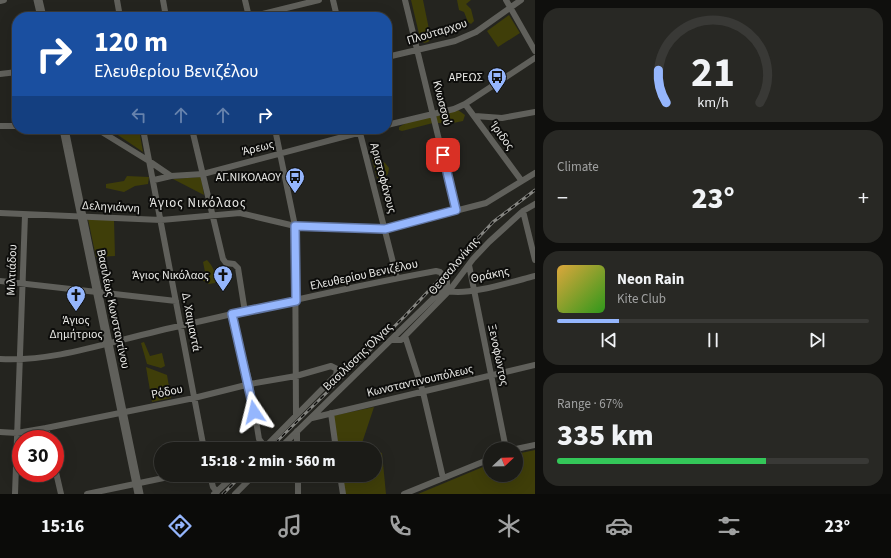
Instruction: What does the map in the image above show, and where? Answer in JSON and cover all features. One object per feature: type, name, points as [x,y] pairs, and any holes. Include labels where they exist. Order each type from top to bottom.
[{"type":"street","points":[[0,1],[4,0]]},
{"type":"street","points":[[38,0],[41,12]]},
{"type":"street","points":[[117,0],[119,12]]},
{"type":"street","points":[[163,0],[165,12]]},
{"type":"street","points":[[245,0],[249,12]]},
{"type":"street","points":[[270,12],[319,0]]},
{"type":"street","points":[[333,0],[336,12]]},
{"type":"street","name":"Κνωσσού","points":[[405,0],[456,210]]},
{"type":"street","points":[[506,0],[535,51]]},
{"type":"street","name":"Πλούταρχου","points":[[392,56],[455,41],[476,32],[521,0]]},
{"type":"street","points":[[392,124],[433,114],[465,104],[535,58]]},
{"type":"street","points":[[0,74],[12,73]]},
{"type":"street","name":"Ίριδος","points":[[465,104],[521,180]]},
{"type":"street","points":[[475,116],[502,118],[535,112]]},
{"type":"street","points":[[0,126],[12,126]]},
{"type":"street","name":"Βασιλέως Κωνσταντίνου","points":[[66,134],[139,494]]},
{"type":"street","points":[[105,134],[150,161],[171,176]]},
{"type":"street","name":"Δ. Χαιμαντά","points":[[144,134],[203,442]]},
{"type":"street","points":[[193,134],[223,259],[226,263],[234,264],[238,268],[245,312]]},
{"type":"street","points":[[270,442],[296,415],[295,226],[276,134]]},
{"type":"street","name":"Άρεως","points":[[154,180],[171,176],[203,174],[281,154],[350,134]]},
{"type":"street","name":"Αριστοφάνους","points":[[361,134],[397,278]]},
{"type":"street","name":"Δεληγιάννη","points":[[0,213],[160,220],[240,213],[295,226],[385,229],[486,203],[521,180],[535,173]]},
{"type":"street","name":"Θεσσαλονίκης","points":[[392,340],[401,340],[449,291],[488,242],[523,211],[535,204]]},
{"type":"street","points":[[523,211],[535,260]]},
{"type":"street","name":"Μιλτιάδου","points":[[17,430],[25,215]]},
{"type":"street","name":"Ξενοφώντος","points":[[469,265],[505,442]]},
{"type":"street","name":"Ελευθερίου Βενιζέλου","points":[[0,359],[20,360],[60,354],[232,314],[436,271],[440,272],[447,280]]},
{"type":"street","name":"Θράκης","points":[[449,291],[455,293],[474,290],[535,276]]},
{"type":"street","name":"Βασιλίσσης Όλγας","points":[[287,442],[447,285],[447,280]]},
{"type":"street","points":[[0,281],[176,301]]},
{"type":"street","points":[[232,314],[250,384],[261,442]]},
{"type":"street","points":[[405,336],[423,392],[443,478]]},
{"type":"street","name":"Κωνσταντινουπόλεως","points":[[310,418],[535,365]]},
{"type":"street","name":"Ρόδου","points":[[34,430],[194,398],[250,384],[296,376],[331,366],[337,369],[336,375],[296,415]]},
{"type":"street","points":[[331,413],[335,442]]},
{"type":"street","points":[[297,431],[298,442]]},
{"type":"street","name":"Ρόδου","points":[[0,432],[12,433]]},
{"type":"street","points":[[523,448],[535,445]]},
{"type":"street","points":[[404,494],[483,462]]},
{"type":"street","points":[[86,494],[154,480]]},
{"type":"street","name":"Μιλτιάδου","points":[[15,482],[15,494]]},
{"type":"street","points":[[58,482],[61,494]]},
{"type":"street","points":[[212,482],[216,493],[228,482]]},
{"type":"street","points":[[235,494],[247,482]]},
{"type":"street","points":[[298,482],[298,494]]},
{"type":"street","points":[[341,482],[343,494]]},
{"type":"shaded area","points":[[411,0],[423,0],[431,39],[428,42],[424,43],[420,38]]},
{"type":"shaded area","points":[[457,0],[471,0],[466,4],[471,9],[474,21],[471,24],[468,22],[464,12],[459,10]]},
{"type":"shaded area","points":[[509,15],[520,33],[498,47],[487,31]]},
{"type":"shaded area","points":[[458,110],[465,115],[463,121],[443,125],[441,123],[433,123],[402,131],[399,130],[399,127],[406,123]]},
{"type":"shaded area","points":[[116,134],[140,134],[143,152]]},
{"type":"shaded area","points":[[374,157],[385,163],[389,168],[388,174],[382,179],[377,178],[372,159]]},
{"type":"shaded area","points":[[127,176],[149,177],[148,184],[135,186],[124,192],[106,188],[106,184],[124,181]]},
{"type":"shaded area","points":[[201,177],[204,195],[173,179]]},
{"type":"shaded area","points":[[88,219],[114,220],[115,256],[96,257]]},
{"type":"shaded area","points":[[207,260],[214,271],[215,283],[209,284],[202,280],[205,272],[203,262]]},
{"type":"shaded area","points":[[144,342],[150,356],[162,353],[165,366],[161,368],[147,364],[141,343]]},
{"type":"shaded area","points":[[146,367],[167,375],[171,398],[152,402]]},
{"type":"shaded area","points":[[374,407],[362,442],[336,442],[332,416]]},
{"type":"shaded area","points":[[535,450],[535,494],[418,494],[483,467],[483,482],[523,482],[523,453]]},
{"type":"shaded area","points":[[382,453],[386,494],[343,494],[341,482],[382,482]]},
{"type":"railway","points":[[276,442],[405,316],[493,222],[535,190]]},
{"type":"railway","points":[[223,494],[235,482]]},
{"type":"place","name":"ΑΡΕΩΣ","points":[[497,94]]},
{"type":"place","name":"ΑΓ.ΝΙΚΟΛΑΟΥ","points":[[295,194]]},
{"type":"place","name":"Άγιος Νικόλαος","points":[[223,292]]},
{"type":"place","name":"Άγιος Δημήτριος","points":[[76,312]]},
{"type":"district","name":"Άγιος Νικόλαος","points":[[198,203]]},
{"type":"route","points":[[254,412],[250,384],[232,314],[296,301],[295,226],[385,229],[456,210],[443,155]]}]
